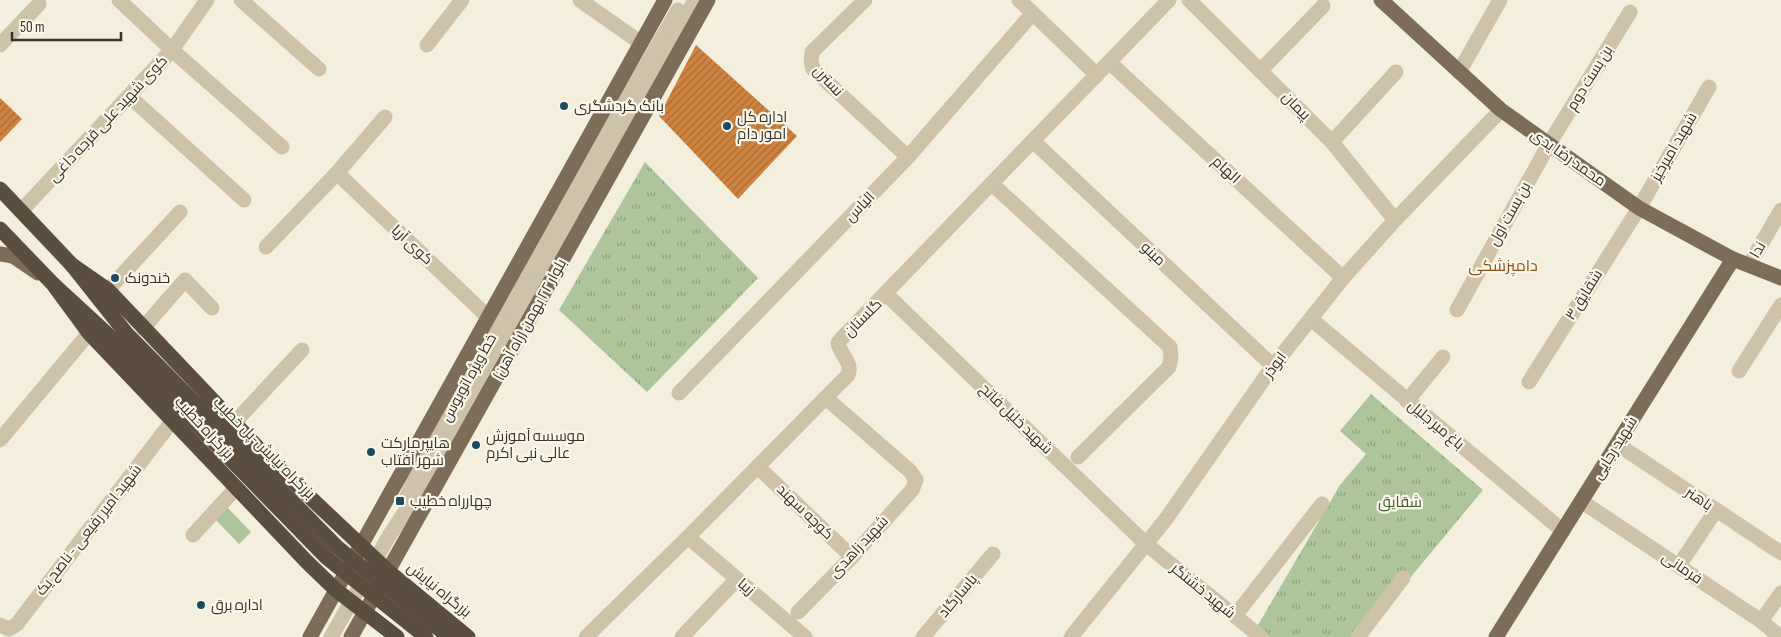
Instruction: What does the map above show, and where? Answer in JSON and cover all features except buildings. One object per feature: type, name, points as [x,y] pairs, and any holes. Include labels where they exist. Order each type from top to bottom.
[{"type":"highway","points":[[0,189],[22,210],[72,265]]},
{"type":"highway","points":[[0,229],[54,284]]},
{"type":"highway","name":"بزرگراه خطیب","points":[[72,265],[108,290],[262,452],[375,559]]},
{"type":"highway","name":"بزرگراه نیایش-پل خطیب","points":[[72,265],[126,334],[337,547],[449,637]]},
{"type":"highway","name":"بزرگراه خطیب","points":[[54,284],[89,333],[260,513],[336,590],[365,613]]},
{"type":"highway","name":"بزرگراه نیایش-پل خطیب","points":[[54,284],[116,342],[327,558],[426,637]]},
{"type":"highway","points":[[233,485],[244,489],[258,486],[267,476],[268,464],[262,452]]},
{"type":"highway","points":[[260,513],[260,496],[264,489],[276,480],[292,480]]},
{"type":"highway","name":"بزرگراه نیایش","points":[[375,559],[468,637]]},
{"type":"highway","points":[[365,613],[397,637]]},
{"type":"main road","points":[[310,637],[665,0]]},
{"type":"main road","name":"بلوار ۲۲ بهمن (راه آهن)","points":[[351,637],[708,0]]},
{"type":"main road","name":"محمد رضا یدی","points":[[1384,1],[1501,110],[1639,208],[1733,259],[1781,278]]},
{"type":"main road","points":[[0,254],[13,256],[54,284]]},
{"type":"main road","name":"شهید رجایی","points":[[1496,637],[1733,259]]},
{"type":"street","points":[[119,0],[172,50],[282,147]]},
{"type":"street","name":"کوی شهید علی قرجه داغی","points":[[22,210],[172,50],[207,0]]},
{"type":"street","points":[[241,0],[319,69]]},
{"type":"street","points":[[427,45],[462,0]]},
{"type":"street","points":[[580,0],[641,44]]},
{"type":"street","name":"خط ویژه اتوبوس","points":[[389,536],[420,467],[453,406],[684,0]]},
{"type":"street","name":"خط ویژه اتوبوس","points":[[389,536],[435,466],[696,0]]},
{"type":"street","name":"نسترن","points":[[865,0],[812,52],[811,61],[813,69],[908,157]]},
{"type":"street","points":[[1018,0],[1097,75]]},
{"type":"street","name":"گلستان","points":[[586,637],[848,375],[850,369],[838,343],[1169,0]]},
{"type":"street","name":"پیمان","points":[[1188,0],[1332,142],[1394,220]]},
{"type":"street","points":[[1459,72],[1500,0]]},
{"type":"street","points":[[0,45],[40,4]]},
{"type":"street","points":[[1260,71],[1323,6]]},
{"type":"street","name":"بن بست دوم","points":[[1549,144],[1630,12]]},
{"type":"street","name":"الیاس","points":[[679,393],[908,157],[1032,14]]},
{"type":"street","name":"الهام","points":[[1109,62],[1343,278]]},
{"type":"street","points":[[1332,142],[1396,72]]},
{"type":"street","name":"شهید امیرخیز","points":[[1639,208],[1709,87]]},
{"type":"street","points":[[129,96],[244,200]]},
{"type":"street","name":"ابوذر","points":[[1071,637],[1146,544],[1274,366],[1343,278],[1394,220],[1501,110]]},
{"type":"street","points":[[266,247],[385,118]]},
{"type":"street","name":"مینو","points":[[1033,141],[1274,366]]},
{"type":"street","name":"بن بست اول","points":[[1457,310],[1549,144]]},
{"type":"street","name":"کوی آریا","points":[[336,173],[488,317]]},
{"type":"street","points":[[992,184],[1170,347],[1169,367],[1078,457]]},
{"type":"street","name":"شقایق ۳","points":[[1529,382],[1639,208]]},
{"type":"street","name":"ندا","points":[[1749,265],[1781,210]]},
{"type":"street","points":[[108,290],[180,212]]},
{"type":"street","points":[[143,328],[185,280],[212,308]]},
{"type":"street","name":"شهید خلیل فاتح","points":[[886,294],[1146,544]]},
{"type":"street","points":[[1739,372],[1781,305]]},
{"type":"street","name":"باغ میر جلیل","points":[[1310,319],[1562,531]]},
{"type":"street","points":[[0,440],[89,333]]},
{"type":"street","points":[[234,423],[302,350]]},
{"type":"street","points":[[1407,401],[1443,357]]},
{"type":"street","name":"شهید زاهدی","points":[[798,612],[852,557],[912,490],[916,480],[910,471],[826,398]]},
{"type":"street","name":"شهید امیر رفیعی - ناصح یک","points":[[0,625],[9,629],[16,624],[173,420]]},
{"type":"street","name":"باهنر","points":[[1617,444],[1781,553]]},
{"type":"street","name":"کوچه سهند","points":[[758,467],[852,557]]},
{"type":"street","points":[[193,535],[233,485]]},
{"type":"street","name":"فرمانی","points":[[1581,501],[1761,621],[1780,637]]},
{"type":"street","points":[[1234,616],[1322,504]]},
{"type":"street","points":[[1684,558],[1716,510]]},
{"type":"street","points":[[331,637],[389,536]]},
{"type":"street","name":"زیبا","points":[[688,537],[805,637]]},
{"type":"street","name":"شهید خشتگر","points":[[1146,544],[1234,616],[1250,634]]},
{"type":"street","name":"پاسارگاد","points":[[923,637],[993,554]]},
{"type":"street","points":[[1358,637],[1403,578]]},
{"type":"street","points":[[682,637],[737,579]]},
{"type":"street","points":[[1761,621],[1781,593]]},
{"type":"green space","points":[[645,162],[758,278],[647,392],[559,310]]},
{"type":"green space","name":"شقایق","points":[[1371,394],[1483,490],[1361,637],[1251,637],[1340,485],[1366,454],[1340,431]]},
{"type":"green space","points":[[226,506],[251,532],[239,544],[214,518]]},
{"type":"place","name":"بانک گردشگری","points":[[564,106]]},
{"type":"place","name":"اداره کل امور دام","points":[[727,126]]},
{"type":"place","name":"خندونک","points":[[115,278]]},
{"type":"place","name":"موسسه آموزش عالی نبی اکرم","points":[[476,445]]},
{"type":"place","name":"هایپرمارکت شهر آفتاب","points":[[371,452]]},
{"type":"place","name":"چهارراه خطیب","points":[[400,501]]},
{"type":"place","name":"اداره برق","points":[[201,605]]},
{"type":"district","name":"دامپزشکی","points":[[1503,266]]}]
